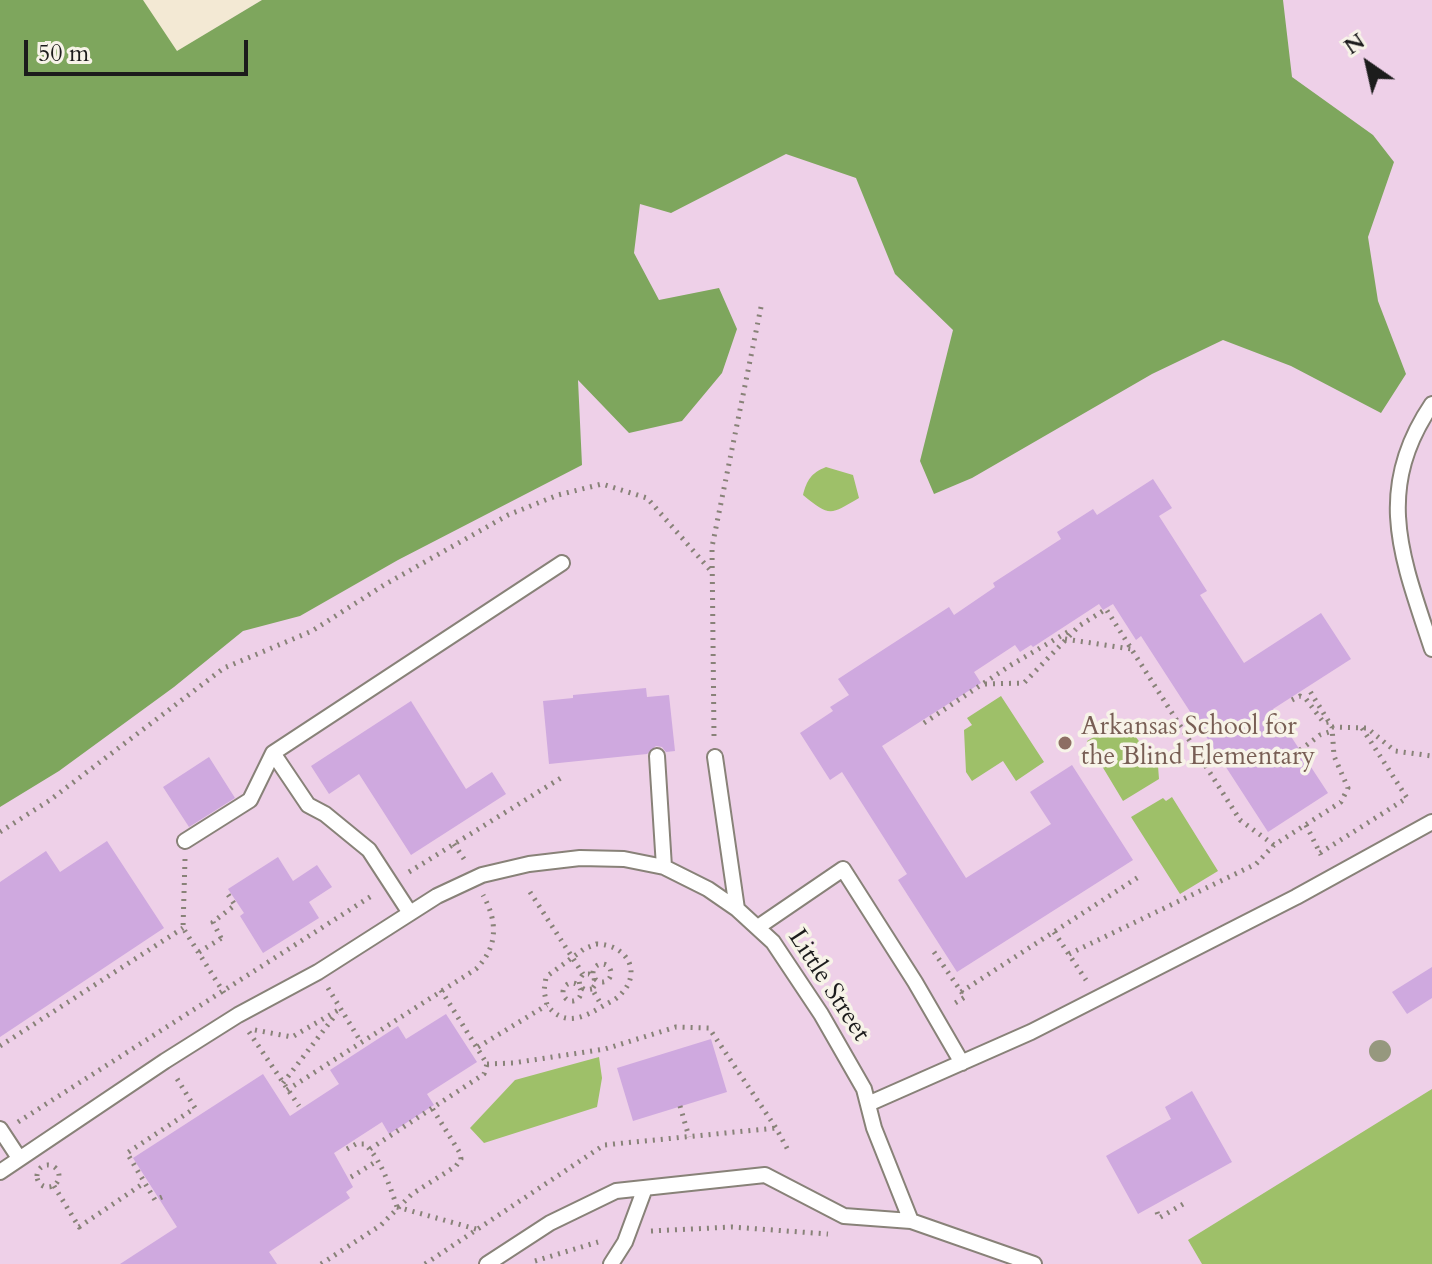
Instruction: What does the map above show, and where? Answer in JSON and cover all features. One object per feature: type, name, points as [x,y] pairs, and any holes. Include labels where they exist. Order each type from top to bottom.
[{"type":"lane","points":[[1432,404],[1409,443],[1401,471],[1397,513],[1403,561],[1432,649]]},
{"type":"lane","points":[[185,849],[250,800],[273,753],[562,563]]},
{"type":"lane","points":[[273,753],[308,805],[325,814],[369,850],[410,913]]},
{"type":"lane","points":[[657,756],[664,867]]},
{"type":"lane","points":[[715,757],[737,909]]},
{"type":"lane","points":[[868,1104],[1007,1044],[1333,877],[1432,822]]},
{"type":"lane","name":"Little Street","points":[[0,1172],[238,1015],[318,972],[437,896],[474,878],[529,864],[580,858],[609,859],[664,867],[708,889],[758,927],[790,965],[864,1089],[874,1128],[911,1221]]},
{"type":"lane","points":[[758,927],[843,869],[962,1063]]},
{"type":"lane","points":[[1,1131],[19,1158]]},
{"type":"lane","points":[[487,1264],[550,1223],[616,1191],[765,1175],[844,1216],[911,1221],[1034,1264]]},
{"type":"lane","points":[[611,1264],[645,1188]]},
{"type":"path","points":[[715,757],[712,547],[761,307]]},
{"type":"path","points":[[0,832],[50,800],[224,668],[312,631],[384,585],[494,523],[558,495],[602,484],[647,498],[712,572]]},
{"type":"path","points":[[924,723],[1106,609],[1240,820],[1274,845]]},
{"type":"path","points":[[985,684],[1024,683],[1079,626]]},
{"type":"path","points":[[1065,639],[1132,650]]},
{"type":"path","points":[[1069,954],[1256,864],[1274,845],[1341,802],[1348,788],[1334,756],[1331,727],[1308,688]]},
{"type":"path","points":[[1292,700],[1300,696],[1306,699],[1324,723],[1331,727],[1367,728],[1395,751],[1432,756]]},
{"type":"path","points":[[1300,750],[1331,727]]},
{"type":"path","points":[[1320,853],[1407,798],[1362,728]]},
{"type":"path","points":[[1,1131],[225,994],[391,884],[564,776]]},
{"type":"path","points":[[1306,825],[1333,877]]},
{"type":"path","points":[[454,844],[469,866]]},
{"type":"path","points":[[185,849],[183,928],[225,994]]},
{"type":"path","points":[[961,992],[1140,876]]},
{"type":"path","points":[[287,1090],[476,969],[488,957],[494,940],[493,920],[479,889]]},
{"type":"path","points":[[530,892],[583,974]]},
{"type":"path","points":[[199,952],[223,937],[213,922],[235,905],[227,893]]},
{"type":"path","points":[[0,1046],[183,928]]},
{"type":"path","points":[[1054,932],[1097,998]]},
{"type":"path","points":[[596,944],[617,947],[627,957],[630,976],[620,996],[579,1019],[556,1014],[547,1005],[544,991],[546,977],[572,957],[596,944]]},
{"type":"path","points":[[934,952],[965,997],[935,1017]]},
{"type":"path","points":[[318,972],[361,1042]]},
{"type":"path","points":[[583,974],[594,977],[592,989]]},
{"type":"path","points":[[583,974],[579,980],[580,987],[592,989]]},
{"type":"path","points":[[592,989],[602,1006]]},
{"type":"path","points":[[370,1149],[484,1074],[487,1064],[441,990]]},
{"type":"path","points":[[478,1047],[547,1005]]},
{"type":"path","points":[[299,1106],[246,1028],[292,1037],[340,1009]]},
{"type":"path","points":[[283,1083],[340,1009]]},
{"type":"path","points":[[487,1064],[605,1049],[676,1027],[709,1028],[788,1150]]},
{"type":"path","points":[[162,1197],[155,1200],[127,1153],[195,1108],[175,1076]]},
{"type":"path","points":[[680,1106],[689,1137]]},
{"type":"path","points":[[321,1264],[381,1225],[412,1194],[456,1166],[461,1159],[432,1108]]},
{"type":"path","points":[[425,1264],[604,1145],[776,1128]]},
{"type":"path","points":[[347,1149],[356,1144],[365,1144],[370,1149],[397,1207]]},
{"type":"path","points":[[351,1177],[377,1161]]},
{"type":"path","points":[[48,1165],[57,1170],[59,1177],[54,1186],[40,1182],[37,1176],[42,1167],[48,1165]]},
{"type":"path","points":[[54,1186],[79,1227],[144,1183]]},
{"type":"path","points":[[1157,1212],[1159,1218],[1185,1203]]},
{"type":"path","points":[[397,1207],[477,1230]]},
{"type":"path","points":[[526,1264],[636,1231],[732,1227],[837,1234]]},
{"type":"shaded area","points":[[262,0],[1432,0],[1432,1264],[0,1264],[0,159]]},
{"type":"green space","points":[[0,0],[143,0],[177,51],[262,0],[1283,0],[1292,77],[1373,135],[1394,162],[1368,237],[1378,301],[1406,374],[1381,413],[1291,366],[1223,340],[1152,374],[972,478],[934,494],[920,461],[953,330],[895,274],[856,178],[786,154],[671,213],[640,204],[634,253],[659,300],[719,288],[737,329],[722,373],[682,421],[629,433],[578,380],[582,465],[398,560],[300,616],[243,631],[174,687],[59,771],[0,807]]},
{"type":"green space","points":[[826,467],[853,475],[859,498],[830,511],[803,495],[810,478]]},
{"type":"green space","points":[[1001,696],[1044,762],[1016,781],[1003,761],[972,781],[966,772],[964,730],[972,725],[967,718]]},
{"type":"green space","points":[[1109,728],[1132,732],[1158,766],[1159,779],[1123,801],[1087,741]]},
{"type":"green space","points":[[1172,797],[1218,871],[1180,894],[1131,817],[1163,798],[1166,801]]},
{"type":"green space","points":[[599,1057],[602,1078],[597,1107],[484,1143],[470,1128],[515,1080]]},
{"type":"green space","points":[[1432,1089],[1432,1264],[1202,1264],[1188,1240]]},
{"type":"building","points":[[1153,479],[1172,508],[1159,516],[1207,591],[1200,595],[1244,663],[1321,613],[1351,659],[1273,709],[1328,793],[1268,832],[1141,636],[1136,640],[1113,604],[1103,610],[1099,604],[1033,647],[1031,645],[1020,652],[1015,645],[974,672],[981,683],[882,746],[966,878],[1051,824],[1030,792],[1072,765],[1133,860],[957,972],[898,880],[907,874],[842,772],[830,780],[800,733],[833,711],[830,707],[849,695],[838,679],[949,607],[954,615],[995,587],[993,583],[1061,539],[1057,532],[1093,509],[1097,515]]},
{"type":"building","points":[[646,688],[647,697],[669,695],[675,751],[666,752],[656,746],[647,754],[549,764],[543,701]]},
{"type":"building","points":[[411,701],[466,789],[492,772],[506,794],[411,855],[359,774],[329,794],[311,766]]},
{"type":"building","points":[[209,757],[235,798],[189,827],[163,787]]},
{"type":"building","points":[[107,841],[164,928],[0,1037],[0,882],[46,851],[60,872]]},
{"type":"building","points":[[278,857],[293,881],[317,865],[332,887],[309,902],[319,918],[263,953],[240,916],[244,913],[228,889]]},
{"type":"building","points":[[1432,967],[1432,998],[1407,1014],[1392,992]]},
{"type":"building","points":[[446,1014],[477,1062],[427,1094],[434,1105],[389,1134],[382,1122],[334,1153],[353,1187],[346,1192],[350,1198],[269,1252],[277,1264],[120,1264],[177,1227],[133,1158],[263,1074],[290,1116],[339,1084],[330,1070],[398,1026],[406,1039]]},
{"type":"building","points":[[711,1039],[727,1092],[633,1121],[617,1068]]},
{"type":"building","points":[[1192,1091],[1232,1162],[1138,1214],[1106,1156],[1171,1119],[1165,1107]]},
{"type":"place","name":"Arkansas School for the Blind Elementary","points":[[1065,743]]}]
